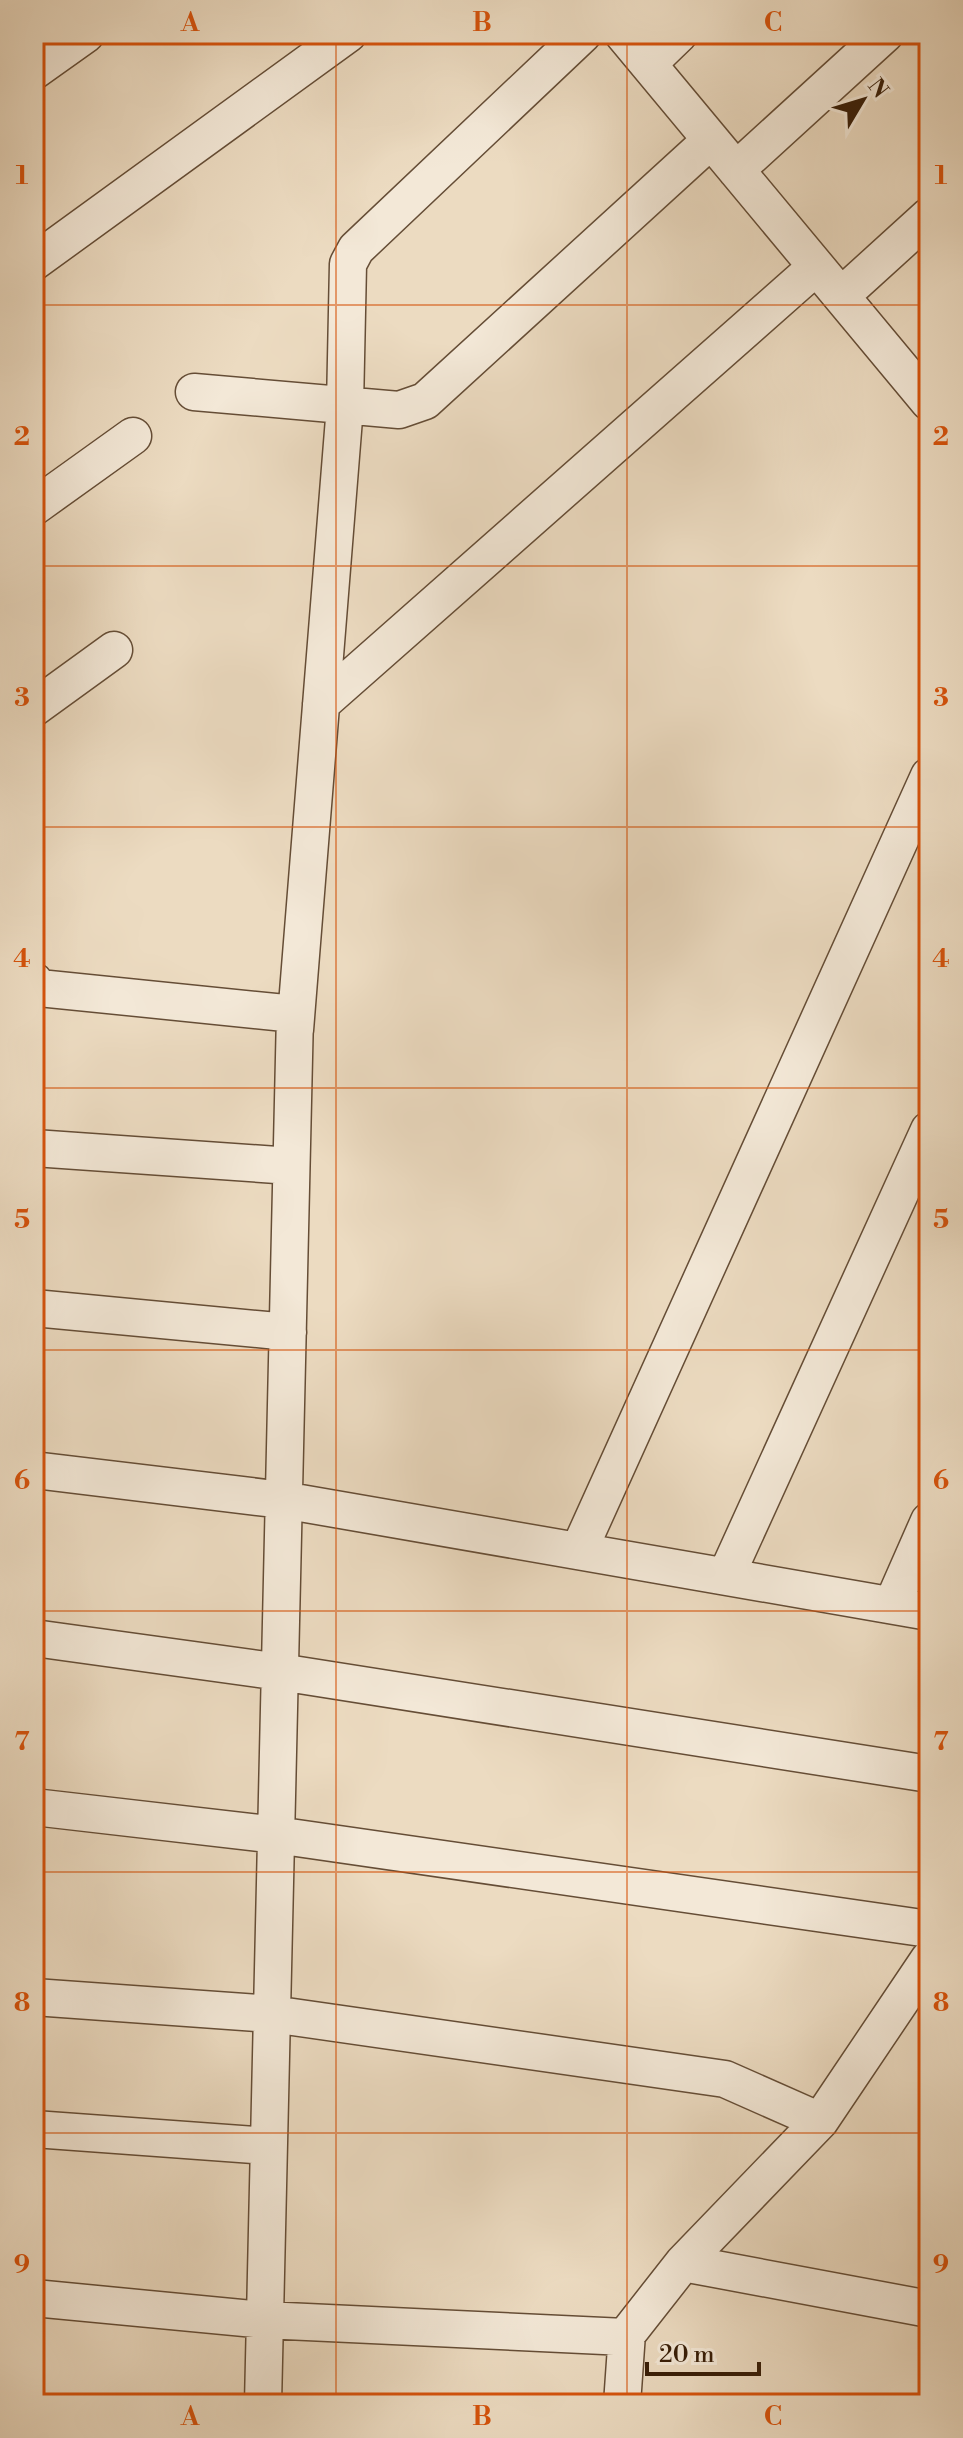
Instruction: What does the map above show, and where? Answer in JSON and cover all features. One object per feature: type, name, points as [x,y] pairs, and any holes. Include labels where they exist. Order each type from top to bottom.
[{"type":"street","points":[[34,71],[86,34]]},
{"type":"street","points":[[34,262],[348,34]]},
{"type":"street","points":[[295,1030],[345,406],[348,264],[356,249],[583,34]]},
{"type":"street","points":[[623,34],[929,402]]},
{"type":"street","points":[[648,64],[679,34]]},
{"type":"street","points":[[736,170],[885,34]]},
{"type":"street","points":[[194,392],[399,410],[425,401],[711,140]]},
{"type":"street","points":[[841,296],[929,216]]},
{"type":"street","points":[[321,704],[816,267]]},
{"type":"street","points":[[34,507],[133,436]]},
{"type":"street","points":[[34,708],[114,650]]},
{"type":"street","points":[[579,1550],[929,776]]},
{"type":"street","points":[[34,981],[39,988],[295,1014],[263,2404]]},
{"type":"street","points":[[726,1576],[929,1130]]},
{"type":"street","points":[[34,1148],[291,1166]]},
{"type":"street","points":[[34,1308],[288,1332]]},
{"type":"street","points":[[34,1470],[283,1500],[929,1612]]},
{"type":"street","points":[[892,1605],[929,1521]]},
{"type":"street","points":[[34,1638],[280,1672],[929,1774]]},
{"type":"street","points":[[34,1807],[276,1835],[929,1929]]},
{"type":"street","points":[[34,2298],[264,2320],[625,2337],[683,2263],[820,2121],[929,1959]]},
{"type":"street","points":[[34,1997],[272,2014],[725,2079],[820,2121]]},
{"type":"street","points":[[34,2129],[268,2146]]},
{"type":"street","points":[[683,2263],[929,2309]]},
{"type":"street","points":[[622,2404],[627,2333]]}]
